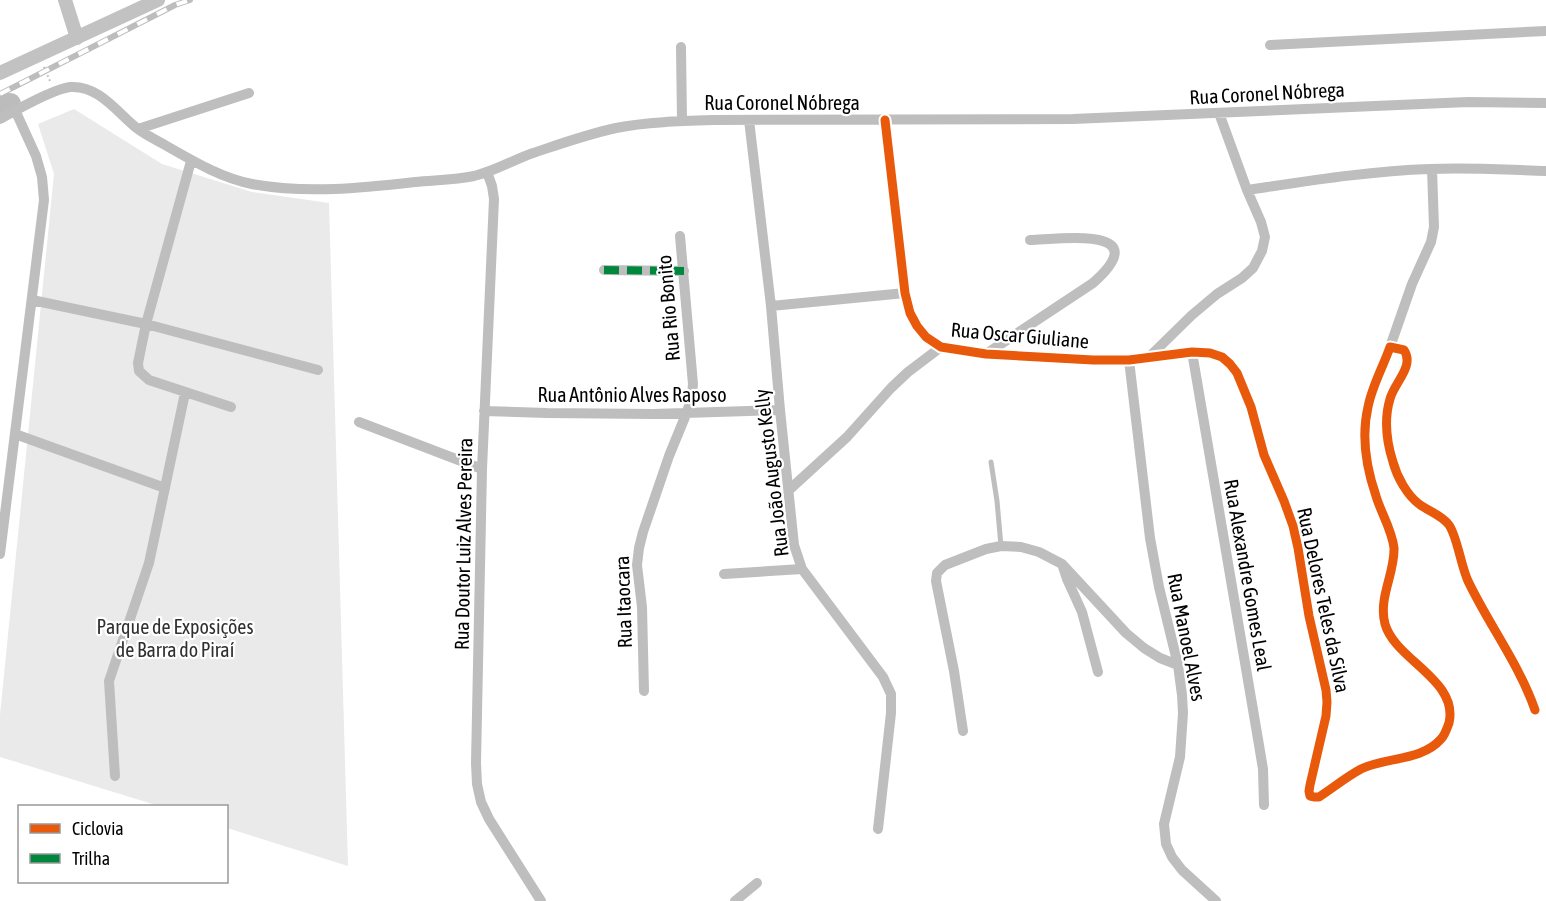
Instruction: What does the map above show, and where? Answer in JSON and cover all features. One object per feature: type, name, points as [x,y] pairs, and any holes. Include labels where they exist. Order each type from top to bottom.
[{"type":"main road","points":[[65,0],[77,38]]},
{"type":"main road","points":[[0,72],[158,0]]},
{"type":"street","points":[[1270,45],[1546,31]]},
{"type":"street","points":[[681,47],[682,121]]},
{"type":"street","name":"Rua Coronel Nóbrega","points":[[0,118],[55,92],[71,87],[89,90],[105,99],[138,129],[191,161],[223,175],[276,187],[335,189],[471,177],[531,154],[601,132],[682,121],[1073,119],[1468,102],[1546,103]]},
{"type":"street","points":[[138,129],[249,93]]},
{"type":"street","points":[[0,554],[44,200],[42,177],[36,156],[15,111]]},
{"type":"street","points":[[1146,359],[1192,315],[1253,268],[1262,251],[1265,237],[1261,222],[1219,113]]},
{"type":"street","name":"Rua João Augusto Kelly","points":[[749,120],[771,306],[794,545],[802,569],[883,677],[891,694],[891,713],[878,830]]},
{"type":"street","name":"Rua Oscar Giuliane","points":[[885,120],[905,293],[910,313],[926,337],[941,346],[986,354],[1129,360],[1192,352]]},
{"type":"street","points":[[191,161],[146,324],[138,363],[139,371],[149,381],[231,407]]},
{"type":"street","points":[[1247,190],[1333,177],[1432,169],[1546,171]]},
{"type":"street","points":[[1432,169],[1434,227],[1431,242],[1412,284],[1390,347],[1404,350],[1408,356],[1408,364],[1390,398],[1387,417],[1388,437],[1393,463],[1405,488],[1417,503],[1450,526],[1467,580],[1521,676],[1534,710]]},
{"type":"street","name":"Rua Doutor Luiz Alves Pereira","points":[[487,172],[494,199],[482,470],[477,784],[481,802],[489,819],[541,901]]},
{"type":"street","name":"Rua Rio Bonito","points":[[680,236],[693,384],[687,412]]},
{"type":"street","points":[[986,354],[1093,283],[1106,272],[1115,256],[1113,248],[1107,242],[1099,239],[1030,240]]},
{"type":"street","points":[[604,270],[684,271]]},
{"type":"street","points":[[771,306],[905,293]]},
{"type":"street","points":[[32,300],[146,324],[318,370]]},
{"type":"street","points":[[789,490],[847,437],[891,388],[941,346]]},
{"type":"street","name":"Rua Delores Teles da Silva","points":[[1192,352],[1210,353],[1222,357],[1237,373],[1251,407],[1264,455],[1293,526],[1327,702],[1326,716],[1308,791],[1310,796],[1315,798],[1363,768],[1419,753],[1434,746],[1448,728],[1450,717],[1448,702],[1441,689],[1391,637],[1385,624],[1383,608],[1394,558],[1393,543],[1368,471],[1365,425],[1368,406],[1390,347]]},
{"type":"street","name":"Rua Alexandre Gomes Leal","points":[[1192,352],[1263,769],[1264,805]]},
{"type":"street","name":"Rua Manoel Alves","points":[[1129,360],[1150,538],[1178,665],[1182,695],[1180,757],[1164,824],[1166,843],[1172,857],[1182,870],[1216,901]]},
{"type":"street","points":[[115,776],[109,681],[149,563],[185,393]]},
{"type":"street","name":"Rua Antônio Alves Raposo","points":[[484,411],[634,414],[780,410]]},
{"type":"street","name":"Rua Itaocara","points":[[644,691],[642,606],[637,565],[639,548],[669,456],[687,412]]},
{"type":"street","points":[[359,422],[482,470]]},
{"type":"street","points":[[15,434],[165,488]]},
{"type":"street","points":[[963,731],[954,671],[938,598],[937,573],[945,565],[986,549],[1001,546],[1021,547],[1039,552],[1062,564],[1126,633],[1160,658],[1178,665]]},
{"type":"street","points":[[1062,564],[1082,612],[1098,672]]},
{"type":"street","points":[[724,574],[802,569]]},
{"type":"street","points":[[735,901],[757,883]]},
{"type":"lane","points":[[991,462],[1001,546]]},
{"type":"path","points":[[39,55],[55,92]]},
{"type":"green space","name":"Parque de Exposições de Barra do Piraí","points":[[74,109],[162,164],[252,192],[329,203],[348,866],[228,828],[228,805],[156,805],[0,757],[0,715],[54,174],[38,124]]},
{"type":"waterway","points":[[0,109],[10,104]]},
{"type":"railway","points":[[0,94],[175,5],[190,0]]},
{"type":"marked path","points":[[604,270],[684,271]]},
{"type":"cycle path","points":[[885,120],[905,293],[910,313],[926,337],[941,347],[986,354],[1129,360],[1192,352],[1210,353],[1222,357],[1237,373],[1251,407],[1264,455],[1293,526],[1309,616],[1326,690],[1326,716],[1310,785],[1310,796],[1319,797],[1350,775],[1371,765],[1424,751],[1441,739],[1449,723],[1450,708],[1445,694],[1391,637],[1383,614],[1394,548],[1370,474],[1365,429],[1370,399],[1390,347],[1404,350],[1407,356],[1405,368],[1392,393],[1387,415],[1389,447],[1397,474],[1415,500],[1443,518],[1449,525],[1468,581],[1521,677],[1535,710]]}]
